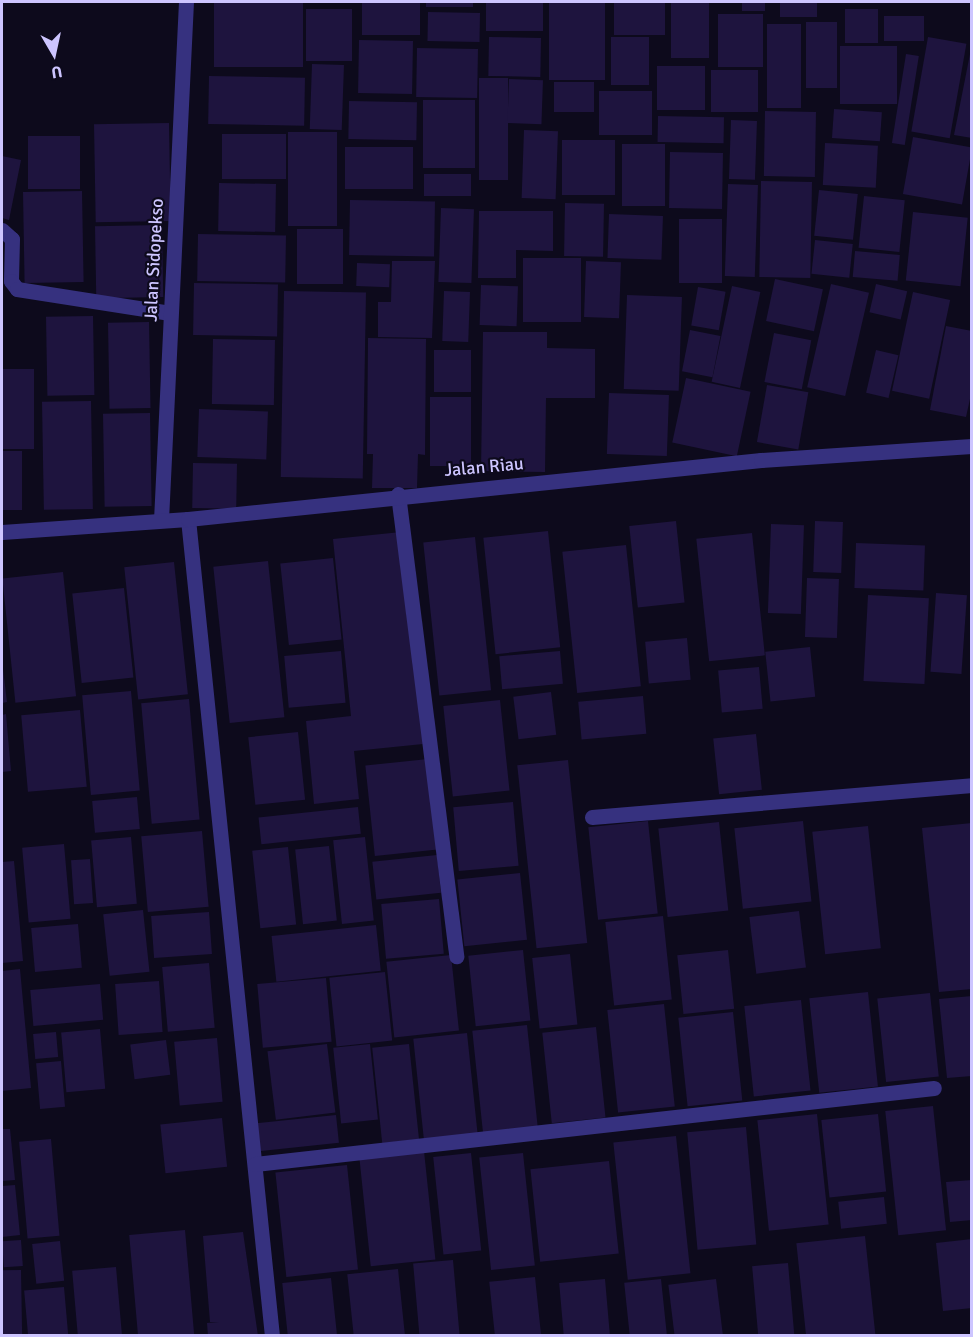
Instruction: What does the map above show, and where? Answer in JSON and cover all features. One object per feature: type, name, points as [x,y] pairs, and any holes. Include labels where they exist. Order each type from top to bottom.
[{"type":"street","name":"Jalan Sidopekso","points":[[161,520],[186,2]]},
{"type":"street","points":[[2,230],[12,239],[11,280],[17,289],[170,314]]},
{"type":"street","name":"Jalan Riau","points":[[2,532],[188,519],[398,494],[761,460],[972,446]]},
{"type":"street","points":[[398,494],[456,956]]},
{"type":"street","points":[[188,519],[222,880],[272,1335]]},
{"type":"street","points":[[592,816],[972,784]]},
{"type":"street","points":[[255,1164],[934,1088]]},
{"type":"building","points":[[214,2],[303,2],[303,67],[214,67]]},
{"type":"building","points":[[362,2],[420,2],[420,35],[362,35]]},
{"type":"building","points":[[426,2],[473,2],[473,7],[426,7]]},
{"type":"building","points":[[486,2],[543,2],[543,31],[486,31]]},
{"type":"building","points":[[549,2],[605,2],[605,80],[549,80]]},
{"type":"building","points":[[614,2],[665,2],[665,35],[614,35]]},
{"type":"building","points":[[671,2],[709,2],[709,58],[671,58]]},
{"type":"building","points":[[742,2],[765,2],[765,11],[742,11]]},
{"type":"building","points":[[780,2],[817,2],[817,17],[780,17]]},
{"type":"building","points":[[306,9],[352,9],[352,61],[306,61]]},
{"type":"building","points":[[845,9],[878,9],[878,43],[845,43]]},
{"type":"building","points":[[428,12],[480,13],[479,42],[427,41]]},
{"type":"building","points":[[718,14],[763,14],[763,67],[718,67]]},
{"type":"building","points":[[884,16],[924,16],[924,41],[884,41]]},
{"type":"building","points":[[806,22],[837,22],[837,88],[806,88]]},
{"type":"building","points":[[767,24],[801,24],[801,108],[767,108]]},
{"type":"building","points":[[489,37],[541,38],[540,77],[488,76]]},
{"type":"building","points":[[611,37],[649,37],[649,85],[611,85]]},
{"type":"building","points":[[928,37],[966,44],[950,138],[911,132]]},
{"type":"building","points":[[359,40],[413,41],[412,94],[358,93]]},
{"type":"building","points":[[840,46],[897,46],[897,104],[840,104]]},
{"type":"building","points":[[417,48],[478,49],[477,98],[416,97]]},
{"type":"building","points":[[906,54],[919,56],[905,145],[892,143]]},
{"type":"building","points":[[970,54],[972,54],[972,138],[954,135]]},
{"type":"building","points":[[312,64],[344,65],[342,130],[310,129]]},
{"type":"building","points":[[657,66],[705,66],[705,110],[657,110]]},
{"type":"building","points":[[711,70],[758,70],[758,112],[711,112]]},
{"type":"building","points":[[209,76],[305,78],[304,126],[208,124]]},
{"type":"building","points":[[479,78],[508,78],[508,180],[479,180]]},
{"type":"building","points":[[509,79],[543,80],[541,124],[507,123]]},
{"type":"building","points":[[554,82],[594,82],[594,112],[554,112]]},
{"type":"building","points":[[599,91],[652,91],[652,135],[599,135]]},
{"type":"building","points":[[423,100],[475,100],[475,168],[423,168]]},
{"type":"building","points":[[349,101],[417,102],[416,140],[348,139]]},
{"type":"building","points":[[834,109],[882,112],[880,141],[832,138]]},
{"type":"building","points":[[765,111],[816,112],[815,177],[764,176]]},
{"type":"building","points":[[658,116],[724,117],[724,143],[658,142]]},
{"type":"building","points":[[731,120],[757,121],[755,180],[729,179]]},
{"type":"building","points":[[169,123],[171,221],[96,222],[94,124]]},
{"type":"building","points":[[524,130],[558,131],[556,199],[522,198]]},
{"type":"building","points":[[288,132],[337,132],[337,226],[288,226]]},
{"type":"building","points":[[222,134],[286,134],[286,179],[222,179]]},
{"type":"building","points":[[28,136],[80,136],[80,189],[28,189]]},
{"type":"building","points":[[913,137],[972,147],[962,205],[903,194]]},
{"type":"building","points":[[562,140],[615,140],[615,195],[562,195]]},
{"type":"building","points":[[825,143],[878,146],[876,188],[823,185]]},
{"type":"building","points":[[622,144],[665,144],[665,206],[622,206]]},
{"type":"building","points":[[345,147],[413,147],[413,189],[345,189]]},
{"type":"building","points":[[670,152],[723,153],[722,209],[669,208]]},
{"type":"building","points":[[2,156],[21,160],[9,220],[2,218]]},
{"type":"building","points":[[424,174],[471,174],[471,196],[424,196]]},
{"type":"building","points":[[761,181],[812,182],[810,278],[759,277]]},
{"type":"building","points":[[219,183],[276,184],[275,232],[218,231]]},
{"type":"building","points":[[728,184],[758,185],[755,277],[725,276]]},
{"type":"building","points":[[819,190],[858,194],[853,240],[814,236]]},
{"type":"building","points":[[82,191],[84,282],[25,283],[23,192]]},
{"type":"building","points":[[864,196],[905,200],[899,252],[859,248]]},
{"type":"building","points":[[350,200],[435,201],[434,256],[349,255]]},
{"type":"building","points":[[565,203],[604,204],[603,257],[564,256]]},
{"type":"building","points":[[441,208],[474,209],[471,283],[438,282]]},
{"type":"building","points":[[479,211],[553,211],[553,251],[516,250],[516,278],[478,278]]},
{"type":"building","points":[[913,212],[968,218],[960,286],[906,281]]},
{"type":"building","points":[[609,214],[663,216],[661,260],[607,258]]},
{"type":"building","points":[[679,219],[722,219],[722,283],[679,283]]},
{"type":"building","points":[[162,225],[163,297],[96,298],[95,226]]},
{"type":"building","points":[[297,229],[343,229],[343,284],[297,284]]},
{"type":"building","points":[[198,234],[286,236],[285,283],[197,281]]},
{"type":"building","points":[[815,240],[853,244],[849,278],[811,274]]},
{"type":"building","points":[[855,251],[900,255],[898,281],[853,277]]},
{"type":"building","points":[[523,258],[581,258],[581,322],[523,322]]},
{"type":"building","points":[[392,261],[435,261],[432,338],[378,337],[378,302],[391,302]]},
{"type":"building","points":[[586,261],[621,262],[619,318],[584,317]]},
{"type":"building","points":[[357,263],[390,264],[389,287],[356,286]]},
{"type":"building","points":[[775,279],[823,289],[814,331],[766,321]]},
{"type":"building","points":[[194,283],[278,284],[277,336],[193,335]]},
{"type":"building","points":[[831,284],[869,293],[845,396],[807,387]]},
{"type":"building","points":[[876,284],[907,291],[901,319],[869,312]]},
{"type":"building","points":[[481,285],[518,286],[517,326],[480,325]]},
{"type":"building","points":[[732,286],[760,292],[740,388],[712,382]]},
{"type":"building","points":[[698,287],[726,292],[719,330],[691,325]]},
{"type":"building","points":[[284,291],[366,292],[363,478],[281,477]]},
{"type":"building","points":[[444,291],[470,292],[468,342],[442,341]]},
{"type":"building","points":[[913,292],[950,300],[929,399],[892,391]]},
{"type":"building","points":[[627,295],[682,297],[679,391],[624,389]]},
{"type":"building","points":[[93,316],[94,395],[47,396],[46,317]]},
{"type":"building","points":[[149,322],[151,408],[110,409],[108,323]]},
{"type":"building","points":[[946,326],[972,331],[972,390],[966,417],[930,410]]},
{"type":"building","points":[[690,330],[720,336],[712,377],[682,371]]},
{"type":"building","points":[[483,332],[547,332],[547,348],[595,349],[595,398],[546,398],[545,472],[481,471]]},
{"type":"building","points":[[774,333],[811,340],[802,389],[764,382]]},
{"type":"building","points":[[368,338],[426,339],[425,455],[418,454],[417,488],[372,488],[373,454],[367,454]]},
{"type":"building","points":[[213,339],[275,340],[274,405],[212,404]]},
{"type":"building","points":[[434,350],[471,350],[471,392],[434,392]]},
{"type":"building","points":[[876,350],[898,355],[889,398],[866,393]]},
{"type":"building","points":[[2,369],[34,369],[34,449],[2,449]]},
{"type":"building","points":[[686,378],[751,392],[737,456],[672,443]]},
{"type":"building","points":[[767,385],[808,392],[798,449],[757,442]]},
{"type":"building","points":[[609,393],[669,395],[667,456],[607,454]]},
{"type":"building","points":[[430,397],[471,397],[471,466],[430,466]]},
{"type":"building","points":[[91,401],[93,509],[44,510],[42,402]]},
{"type":"building","points":[[199,409],[268,411],[266,459],[197,457]]},
{"type":"building","points":[[150,413],[152,506],[105,507],[103,414]]},
{"type":"building","points":[[2,451],[22,451],[22,510],[2,510]]},
{"type":"building","points":[[193,463],[237,464],[236,509],[192,508]]},
{"type":"building","points":[[676,521],[685,603],[638,607],[629,526]]},
{"type":"building","points":[[815,521],[843,522],[841,573],[813,572]]},
{"type":"building","points":[[771,524],[804,525],[801,614],[768,613]]},
{"type":"building","points":[[548,531],[560,647],[496,654],[483,538]]},
{"type":"building","points":[[401,532],[423,744],[354,751],[359,799],[314,804],[306,721],[351,716],[333,539]]},
{"type":"building","points":[[752,533],[765,655],[709,661],[696,539]]},
{"type":"building","points":[[475,537],[491,690],[439,696],[423,542]]},
{"type":"building","points":[[856,543],[925,545],[923,590],[854,588]]},
{"type":"building","points":[[626,545],[641,686],[577,693],[562,552]]},
{"type":"building","points":[[333,558],[342,640],[289,645],[280,564]]},
{"type":"building","points":[[268,561],[284,717],[230,723],[213,567]]},
{"type":"building","points":[[174,562],[188,694],[138,699],[124,567]]},
{"type":"building","points":[[63,572],[76,696],[15,703],[2,578]]},
{"type":"building","points":[[807,578],[839,579],[837,638],[805,637]]},
{"type":"building","points":[[124,588],[133,678],[82,683],[72,593]]},
{"type":"building","points":[[936,593],[967,595],[961,674],[930,672]]},
{"type":"building","points":[[868,595],[929,598],[924,684],[863,681]]},
{"type":"building","points":[[687,638],[691,680],[649,684],[645,642]]},
{"type":"building","points":[[810,647],[815,697],[770,701],[765,652]]},
{"type":"building","points":[[341,651],[346,703],[289,708],[284,656]]},
{"type":"building","points":[[560,651],[563,684],[502,689],[499,656]]},
{"type":"building","points":[[2,661],[7,702],[2,703]]},
{"type":"building","points":[[759,667],[763,709],[722,712],[718,671]]},
{"type":"building","points":[[131,691],[140,791],[91,795],[82,695]]},
{"type":"building","points":[[551,692],[556,735],[519,739],[513,697]]},
{"type":"building","points":[[643,696],[646,734],[582,740],[578,702]]},
{"type":"building","points":[[189,699],[200,820],[152,824],[141,703]]},
{"type":"building","points":[[500,700],[510,791],[453,796],[443,706]]},
{"type":"building","points":[[80,710],[87,787],[28,792],[21,715]]},
{"type":"building","points":[[6,714],[11,771],[2,772],[2,715]]},
{"type":"building","points":[[298,732],[305,800],[255,805],[248,737]]},
{"type":"building","points":[[756,734],[762,790],[719,794],[713,738]]},
{"type":"building","points":[[428,759],[438,850],[375,856],[365,766]]},
{"type":"building","points":[[568,760],[587,943],[537,948],[517,765]]},
{"type":"building","points":[[137,797],[140,829],[95,833],[92,801]]},
{"type":"building","points":[[513,802],[519,866],[459,871],[453,807]]},
{"type":"building","points":[[358,807],[361,834],[261,844],[259,817]]},
{"type":"building","points":[[648,821],[658,913],[598,920],[588,827]]},
{"type":"building","points":[[803,821],[811,902],[743,909],[734,828]]},
{"type":"building","points":[[719,822],[728,911],[668,917],[658,828]]},
{"type":"building","points":[[972,823],[972,989],[939,992],[922,828]]},
{"type":"building","points":[[868,826],[881,948],[825,954],[812,832]]},
{"type":"building","points":[[202,831],[209,907],[148,912],[141,836]]},
{"type":"building","points":[[131,837],[137,904],[97,907],[91,840]]},
{"type":"building","points":[[365,837],[374,921],[342,924],[333,840]]},
{"type":"building","points":[[64,844],[71,919],[29,922],[22,848]]},
{"type":"building","points":[[329,846],[337,921],[303,924],[295,850]]},
{"type":"building","points":[[288,847],[296,925],[260,928],[252,851]]},
{"type":"building","points":[[437,855],[441,893],[376,900],[372,862]]},
{"type":"building","points":[[90,859],[93,903],[74,904],[71,860]]},
{"type":"building","points":[[14,861],[23,961],[2,963],[2,862]]},
{"type":"building","points":[[520,873],[527,940],[464,946],[457,880]]},
{"type":"building","points":[[439,899],[444,954],[386,959],[381,904]]},
{"type":"building","points":[[143,910],[149,972],[110,976],[103,914]]},
{"type":"building","points":[[799,911],[806,968],[756,974],[749,917]]},
{"type":"building","points":[[209,912],[212,954],[154,958],[151,916]]},
{"type":"building","points":[[663,916],[672,1000],[614,1006],[605,922]]},
{"type":"building","points":[[78,924],[82,968],[35,972],[31,928]]},
{"type":"building","points":[[376,925],[381,971],[276,982],[272,936]]},
{"type":"building","points":[[523,950],[530,1021],[476,1026],[468,956]]},
{"type":"building","points":[[728,950],[734,1009],[683,1014],[677,955]]},
{"type":"building","points":[[570,954],[577,1025],[540,1029],[532,958]]},
{"type":"building","points":[[451,955],[459,1031],[394,1037],[386,962]]},
{"type":"building","points":[[209,963],[215,1028],[168,1032],[162,967]]},
{"type":"building","points":[[20,969],[31,1088],[2,1091],[2,971]]},
{"type":"building","points":[[385,972],[392,1041],[337,1046],[329,978]]},
{"type":"building","points":[[326,978],[332,1042],[263,1048],[257,984]]},
{"type":"building","points":[[159,981],[163,1032],[119,1035],[115,984]]},
{"type":"building","points":[[100,984],[103,1020],[33,1026],[30,990]]},
{"type":"building","points":[[868,992],[878,1086],[819,1093],[809,998]]},
{"type":"building","points":[[930,993],[939,1077],[886,1082],[877,999]]},
{"type":"building","points":[[972,996],[972,1076],[947,1078],[939,999]]},
{"type":"building","points":[[801,1000],[811,1091],[754,1096],[744,1006]]},
{"type":"building","points":[[664,1004],[675,1106],[618,1112],[607,1010]]},
{"type":"building","points":[[733,1012],[742,1101],[688,1106],[678,1018]]},
{"type":"building","points":[[527,1025],[538,1130],[483,1136],[472,1031]]},
{"type":"building","points":[[596,1027],[606,1118],[552,1123],[542,1033]]},
{"type":"building","points":[[100,1029],[105,1089],[66,1092],[61,1032]]},
{"type":"building","points":[[56,1032],[58,1057],[35,1059],[33,1034]]},
{"type":"building","points":[[467,1033],[478,1137],[424,1143],[413,1039]]},
{"type":"building","points":[[217,1038],[223,1102],[180,1106],[174,1042]]},
{"type":"building","points":[[166,1040],[170,1075],[135,1079],[130,1044]]},
{"type":"building","points":[[327,1044],[335,1112],[276,1120],[267,1051]]},
{"type":"building","points":[[370,1044],[378,1120],[341,1123],[333,1048]]},
{"type":"building","points":[[409,1044],[419,1139],[382,1143],[372,1048]]},
{"type":"building","points":[[61,1061],[65,1107],[40,1109],[36,1063]]},
{"type":"building","points":[[933,1106],[946,1230],[898,1235],[885,1111]]},
{"type":"building","points":[[817,1114],[829,1224],[769,1231],[757,1120]]},
{"type":"building","points":[[878,1114],[886,1192],[829,1198],[821,1120]]},
{"type":"building","points":[[336,1115],[339,1143],[256,1152],[253,1124]]},
{"type":"building","points":[[222,1118],[227,1167],[165,1173],[160,1124]]},
{"type":"building","points":[[746,1127],[756,1245],[698,1250],[687,1132]]},
{"type":"building","points":[[2,1129],[10,1129],[15,1180],[2,1181]]},
{"type":"building","points":[[676,1136],[690,1273],[628,1280],[613,1143]]},
{"type":"building","points":[[51,1139],[59,1236],[28,1238],[19,1142]]},
{"type":"building","points":[[424,1151],[435,1259],[371,1266],[359,1158]]},
{"type":"building","points":[[471,1153],[481,1250],[443,1254],[433,1157]]},
{"type":"building","points":[[523,1153],[535,1265],[491,1270],[479,1158]]},
{"type":"building","points":[[609,1161],[619,1253],[540,1262],[530,1169]]},
{"type":"building","points":[[347,1165],[358,1269],[286,1277],[275,1173]]},
{"type":"building","points":[[972,1180],[972,1220],[950,1222],[946,1182]]},
{"type":"building","points":[[15,1185],[20,1235],[2,1237],[2,1186]]},
{"type":"building","points":[[884,1197],[887,1224],[841,1229],[838,1202]]},
{"type":"building","points":[[185,1230],[194,1336],[138,1336],[129,1235]]},
{"type":"building","points":[[243,1232],[258,1336],[208,1336],[207,1323],[219,1322],[210,1322],[203,1236]]},
{"type":"building","points":[[865,1236],[875,1335],[806,1336],[796,1243]]},
{"type":"building","points":[[972,1239],[972,1308],[943,1311],[936,1243]]},
{"type":"building","points":[[21,1240],[23,1266],[4,1267],[2,1241]]},
{"type":"building","points":[[60,1241],[64,1281],[36,1284],[32,1244]]},
{"type":"building","points":[[453,1260],[460,1336],[419,1336],[413,1263]]},
{"type":"building","points":[[788,1263],[794,1336],[758,1336],[752,1266]]},
{"type":"building","points":[[116,1267],[122,1336],[78,1336],[72,1271]]},
{"type":"building","points":[[398,1269],[405,1336],[354,1336],[347,1274]]},
{"type":"building","points":[[2,1270],[21,1270],[22,1336],[3,1336]]},
{"type":"building","points":[[535,1277],[541,1336],[495,1336],[489,1282]]},
{"type":"building","points":[[331,1278],[337,1336],[288,1336],[282,1283]]},
{"type":"building","points":[[605,1279],[610,1336],[564,1336],[559,1283]]},
{"type":"building","points":[[661,1279],[667,1336],[630,1336],[624,1283]]},
{"type":"building","points":[[716,1279],[723,1336],[675,1336],[668,1285]]},
{"type":"building","points":[[64,1287],[68,1336],[28,1336],[24,1290]]}]
